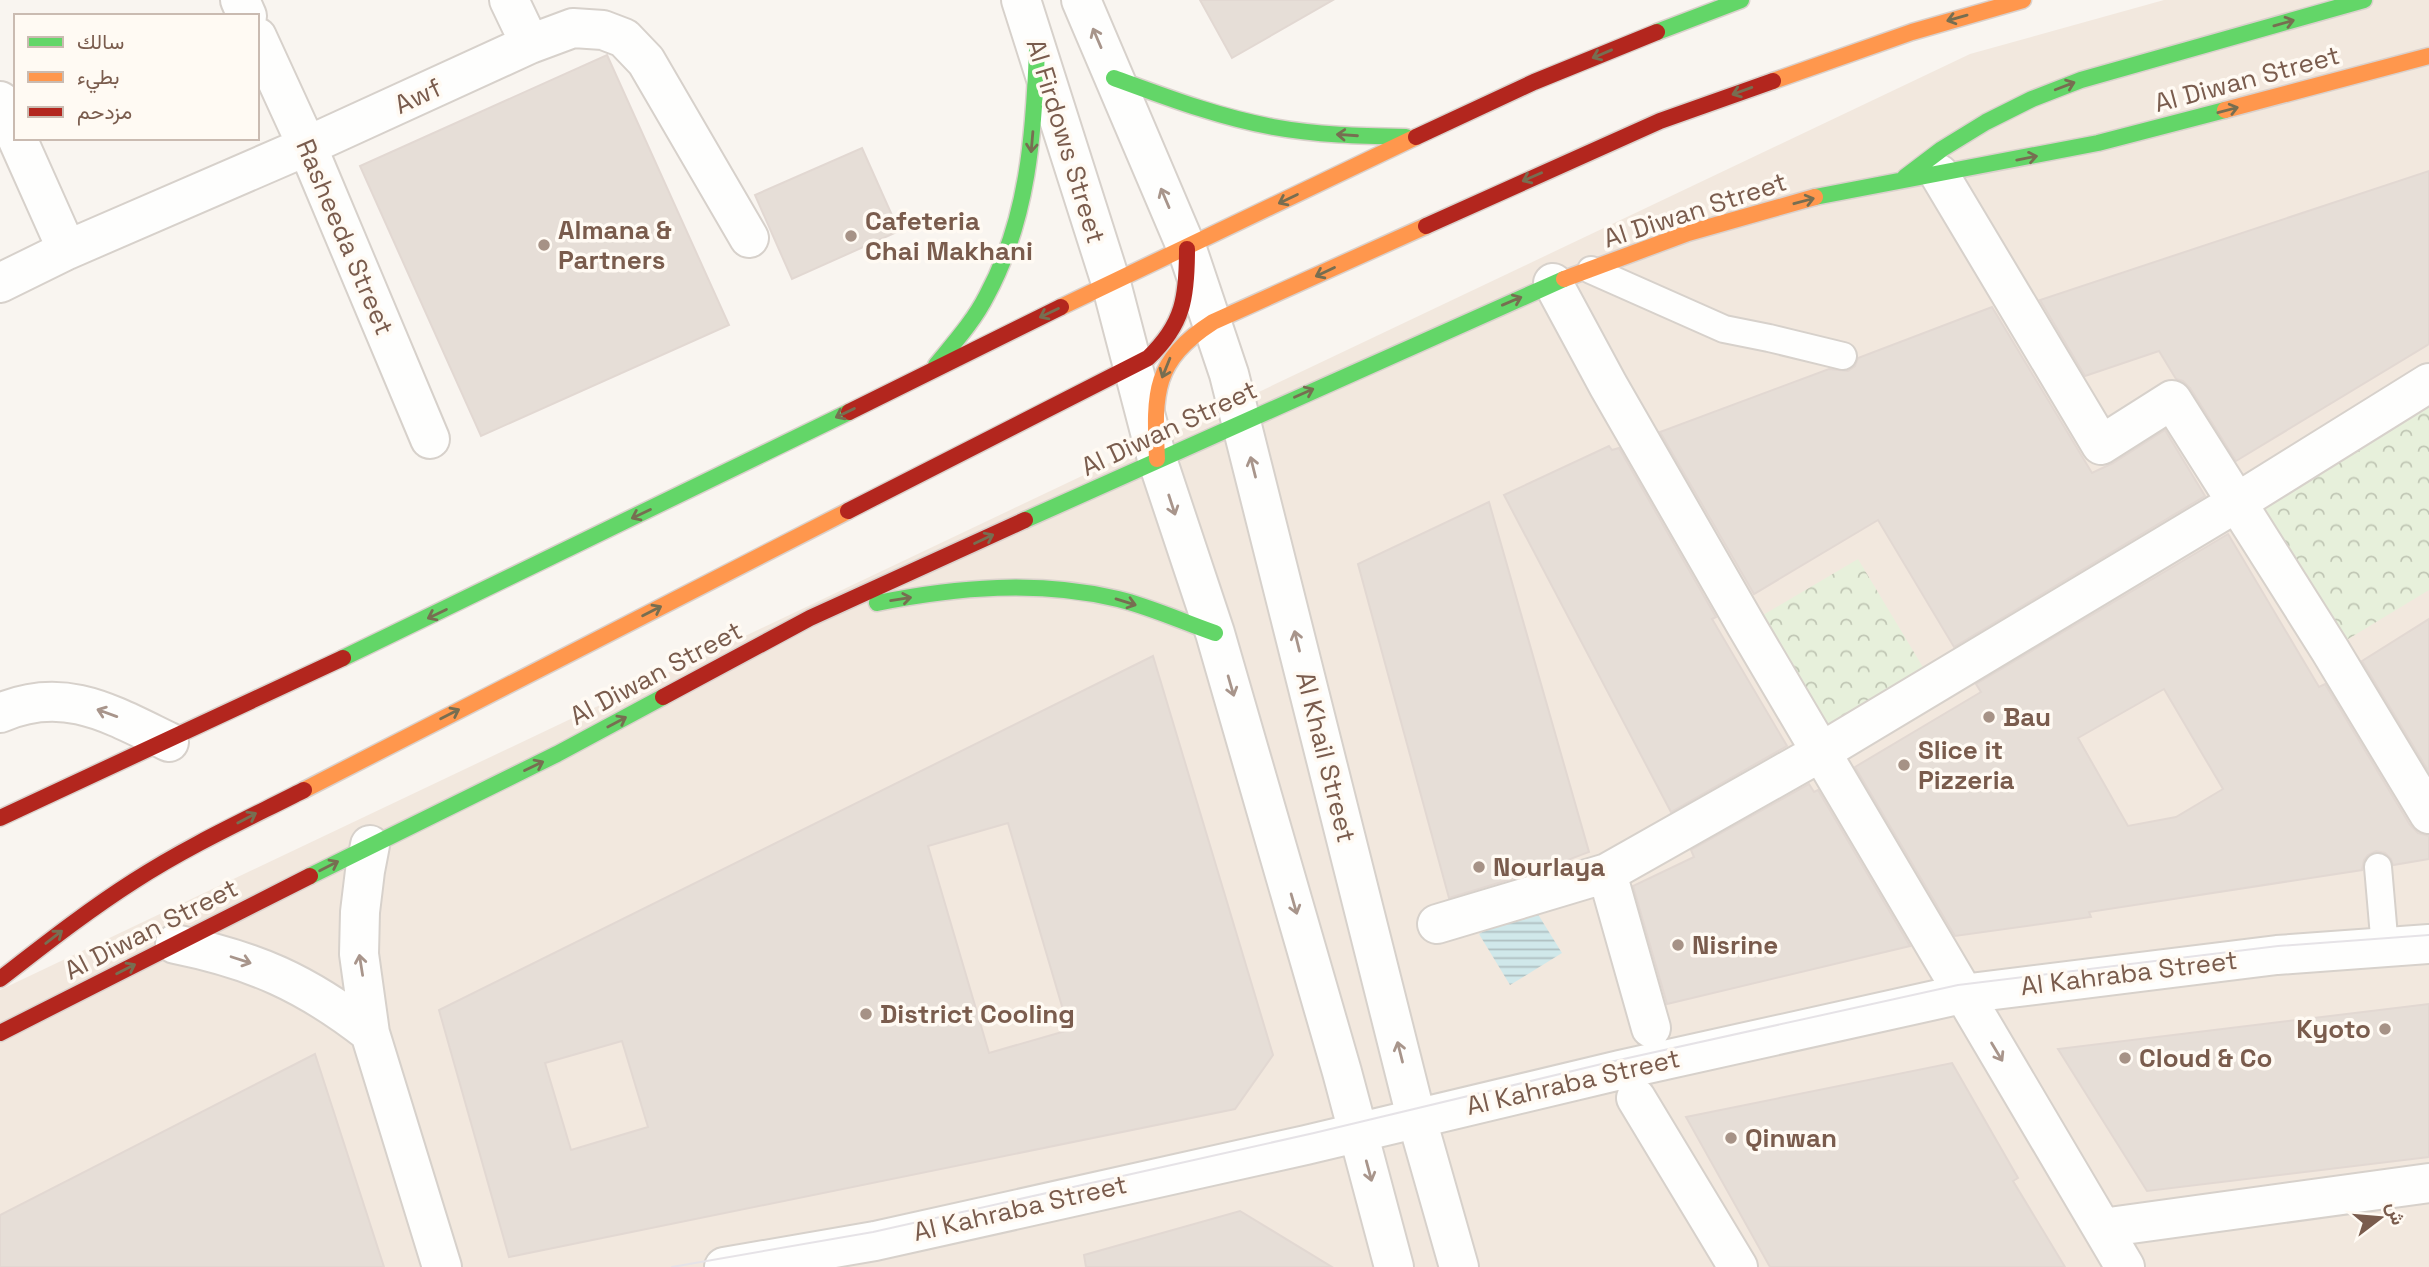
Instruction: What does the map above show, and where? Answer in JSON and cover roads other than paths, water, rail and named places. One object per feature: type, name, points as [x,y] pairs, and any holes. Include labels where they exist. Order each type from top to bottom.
[{"type":"main road","points":[[0,818],[169,742],[1415,137],[1665,27],[1741,0]]},
{"type":"main road","points":[[1157,458],[1156,414],[1160,382],[1165,368],[1180,345],[1213,322],[1660,121],[1900,36],[2023,0]]},
{"type":"main road","points":[[1901,181],[1942,149],[1986,122],[2032,99],[2081,80],[2364,0]]},
{"type":"main road","points":[[930,372],[985,298],[1011,243],[1028,176],[1037,49]]},
{"type":"main road","name":"Al Diwan Street","points":[[0,1033],[370,845],[557,754],[810,618],[1157,458],[1553,284],[1688,233],[1816,198],[2098,143],[2429,56]]},
{"type":"main road","points":[[1114,78],[1213,113],[1273,127],[1354,136],[1415,137]]},
{"type":"main road","points":[[0,979],[73,922],[135,880],[268,806],[1134,366],[1159,348],[1176,325],[1186,296],[1187,249]]},
{"type":"main road","points":[[810,618],[931,594],[1033,588],[1092,593],[1121,600],[1215,633]]},
{"type":"street","points":[[509,0],[530,44]]},
{"type":"street","name":"Al Firdows Street","points":[[1021,0],[1111,283]]},
{"type":"street","points":[[1081,0],[1187,249]]},
{"type":"street","name":"Awf","points":[[0,283],[67,250],[307,146],[530,44],[573,29],[603,30],[624,38],[646,61],[749,238]]},
{"type":"street","name":"Rasheeda Street","points":[[259,41],[307,146],[430,439]]},
{"type":"street","points":[[0,101],[14,132]]},
{"type":"street","points":[[17,140],[67,250]]},
{"type":"street","points":[[1939,174],[2101,445],[2172,400],[2429,814]]},
{"type":"street","name":"Al Khail Street","points":[[1187,249],[1213,322],[1242,421],[1418,1118],[1459,1267]]},
{"type":"street","points":[[1111,283],[1157,458],[1215,633],[1359,1132],[1394,1267]]},
{"type":"street","points":[[1553,284],[1608,385],[1821,752],[2125,1267]]},
{"type":"street","points":[[1437,924],[1607,873],[1821,752],[2236,503],[2429,383]]},
{"type":"street","points":[[4,702],[55,699],[110,713],[169,742]]},
{"type":"street","points":[[370,845],[360,912],[359,954],[370,1033],[442,1267]]},
{"type":"street","points":[[1607,873],[1651,1028]]},
{"type":"street","points":[[175,944],[219,953],[262,967],[337,1007],[370,1033]]},
{"type":"street","name":"Al Kahraba Street","points":[[724,1267],[875,1241],[1962,994],[2277,956],[2429,944]]},
{"type":"street","points":[[1636,1098],[1738,1267]]},
{"type":"street","points":[[2102,1228],[2429,1183]]},
{"type":"lane","points":[[1591,270],[1724,329],[1843,356]]},
{"type":"lane","points":[[2378,867],[2385,948]]},
{"type":"water","points":[[1531,903],[1562,953],[1510,985],[1479,934]]},
{"type":"tram line","points":[[672,1267],[873,1232],[1314,1133],[1610,1062],[1958,985],[2278,946],[2429,935]]},
{"type":"place","name":"Cafeteria Chai Makhani","points":[[851,236]]},
{"type":"place","name":"Almana & Partners","points":[[544,245]]},
{"type":"place","name":"Bau","points":[[1989,717]]},
{"type":"place","name":"Slice it Pizzeria","points":[[1904,765]]},
{"type":"place","name":"Nourlaya","points":[[1479,867]]},
{"type":"place","name":"Nisrine","points":[[1678,945]]},
{"type":"place","name":"District Cooling","points":[[866,1014]]},
{"type":"place","name":"Kyoto","points":[[2385,1029]]},
{"type":"place","name":"Cloud & Co","points":[[2125,1058]]},
{"type":"place","name":"Qinwan","points":[[1731,1138]]}]
